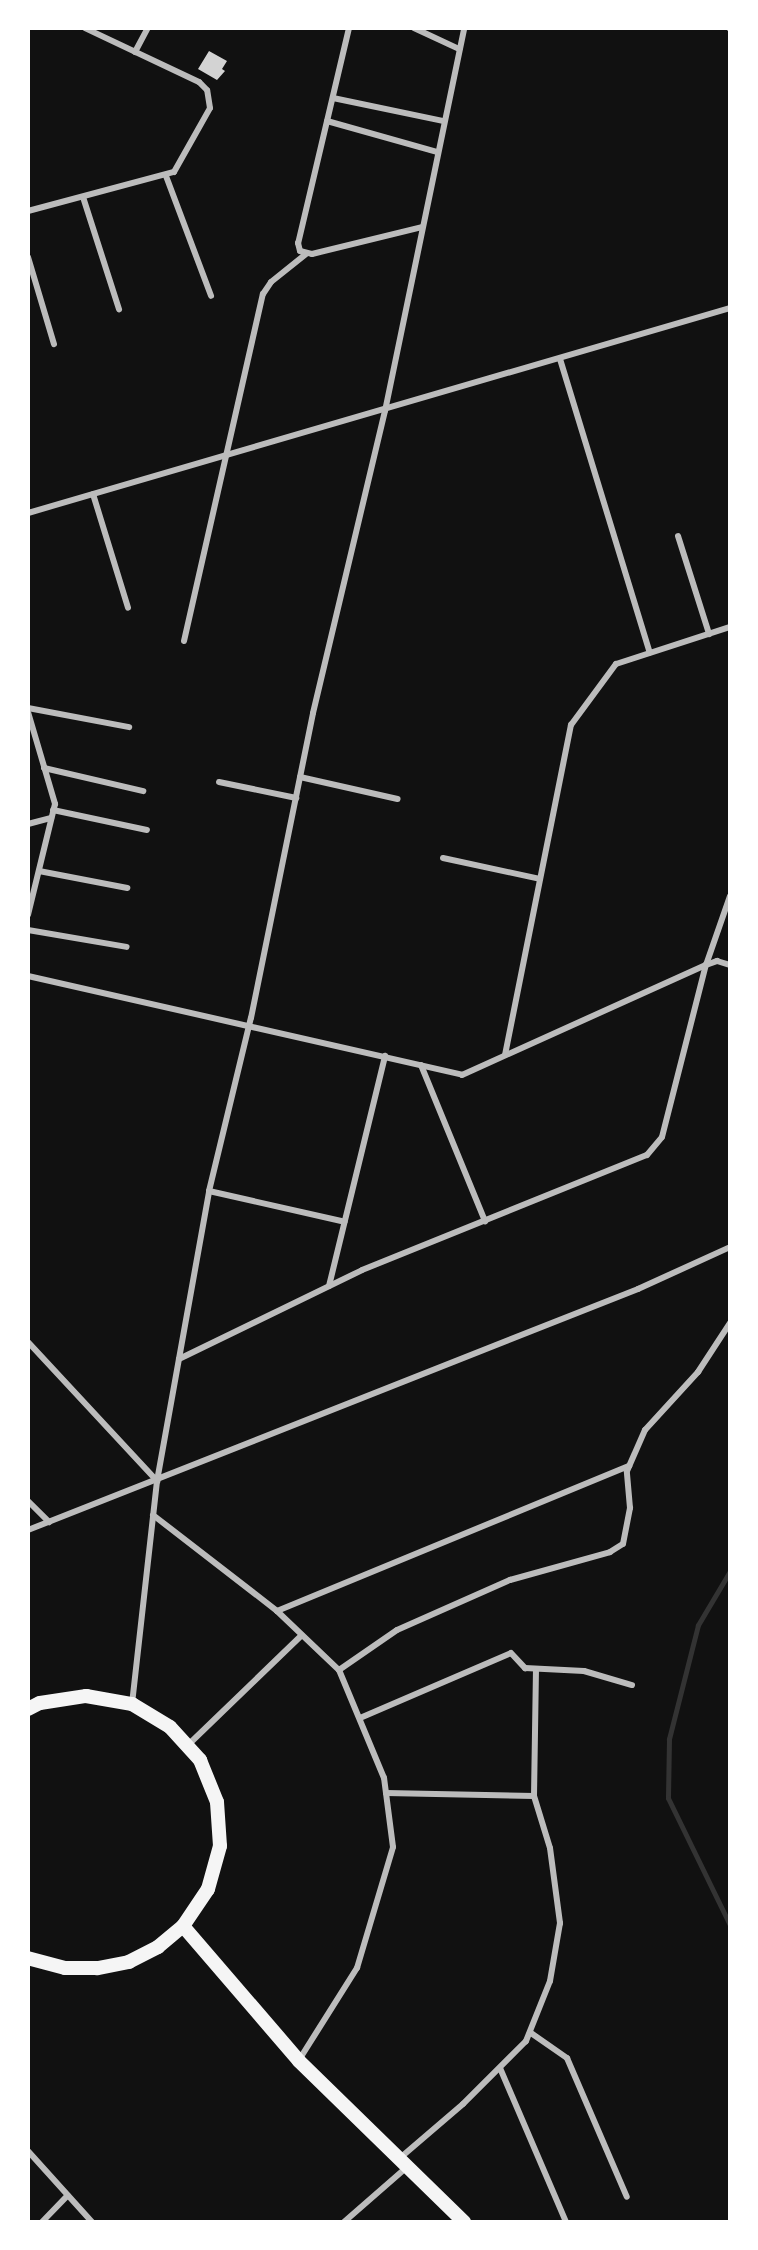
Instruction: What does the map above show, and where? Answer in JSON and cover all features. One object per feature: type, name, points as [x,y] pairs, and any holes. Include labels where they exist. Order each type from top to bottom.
[{"type":"main road","points":[[28,1709],[40,1702],[86,1696],[132,1704],[170,1727],[200,1760],[217,1802],[220,1846],[208,1889],[183,1926],[158,1947],[129,1962],[97,1968],[64,1968],[28,1958]]},
{"type":"main road","points":[[183,1926],[299,2061],[464,2222]]},
{"type":"street","points":[[28,211],[166,176],[180,167],[211,99],[199,82],[85,28]]},
{"type":"street","points":[[135,52],[148,28]]},
{"type":"street","points":[[306,254],[298,243],[350,28]]},
{"type":"street","points":[[414,28],[459,49]]},
{"type":"street","points":[[132,1704],[157,1481],[209,1191],[250,1024],[300,777],[385,411],[464,28]]},
{"type":"street","points":[[333,98],[443,122]]},
{"type":"street","points":[[327,122],[437,152]]},
{"type":"street","points":[[166,176],[211,296]]},
{"type":"street","points":[[83,197],[119,309]]},
{"type":"street","points":[[184,641],[229,456],[263,294],[271,282],[306,254],[422,226]]},
{"type":"street","points":[[28,257],[54,344]]},
{"type":"street","points":[[28,513],[385,411],[729,308]]},
{"type":"street","points":[[560,359],[650,653]]},
{"type":"street","points":[[93,494],[129,608]]},
{"type":"street","points":[[678,536],[709,634]]},
{"type":"street","points":[[505,1055],[572,725],[616,664],[729,627]]},
{"type":"street","points":[[28,915],[53,810],[28,710],[129,727]]},
{"type":"street","points":[[44,768],[143,791]]},
{"type":"street","points":[[300,777],[398,799]]},
{"type":"street","points":[[219,782],[296,798]]},
{"type":"street","points":[[53,810],[147,830]]},
{"type":"street","points":[[28,824],[51,818]]},
{"type":"street","points":[[443,858],[540,879]]},
{"type":"street","points":[[39,870],[127,888]]},
{"type":"street","points":[[179,1359],[329,1286],[637,1161],[656,1147],[662,1137],[706,965],[729,896]]},
{"type":"street","points":[[28,930],[127,947]]},
{"type":"street","points":[[28,976],[250,1024],[462,1075],[706,965],[717,961],[729,965]]},
{"type":"street","points":[[329,1286],[385,1056]]},
{"type":"street","points":[[421,1065],[485,1221]]},
{"type":"street","points":[[209,1191],[345,1222]]},
{"type":"street","points":[[28,1530],[157,1481],[638,1288],[729,1247]]},
{"type":"street","points":[[339,1670],[397,1630],[510,1580],[610,1552],[623,1544],[630,1508],[629,1466],[645,1430],[698,1372],[729,1323]]},
{"type":"street","points":[[28,1342],[157,1481]]},
{"type":"street","points":[[277,1611],[629,1466]]},
{"type":"street","points":[[28,1501],[49,1522]]},
{"type":"street","points":[[153,1515],[277,1611],[339,1670],[384,1778],[393,1847],[357,1968],[299,2061]]},
{"type":"street","points":[[188,1746],[302,1635]]},
{"type":"street","points":[[360,1718],[511,1653],[525,1668],[584,1671],[632,1684]]},
{"type":"street","points":[[344,2222],[500,2068],[531,2033],[550,1982],[560,1923],[550,1848],[534,1796],[536,1668]]},
{"type":"street","points":[[386,1793],[534,1796]]},
{"type":"street","points":[[531,2033],[567,2058],[627,2197]]},
{"type":"street","points":[[500,2068],[566,2222]]},
{"type":"street","points":[[28,2151],[92,2222]]},
{"type":"street","points":[[42,2222],[68,2195]]},
{"type":"building","points":[[209,51],[227,61],[222,69],[225,71],[217,80],[198,69]]},
{"type":"waterway","points":[[730,1571],[698,1625],[669,1739],[668,1798],[730,1925]]}]
